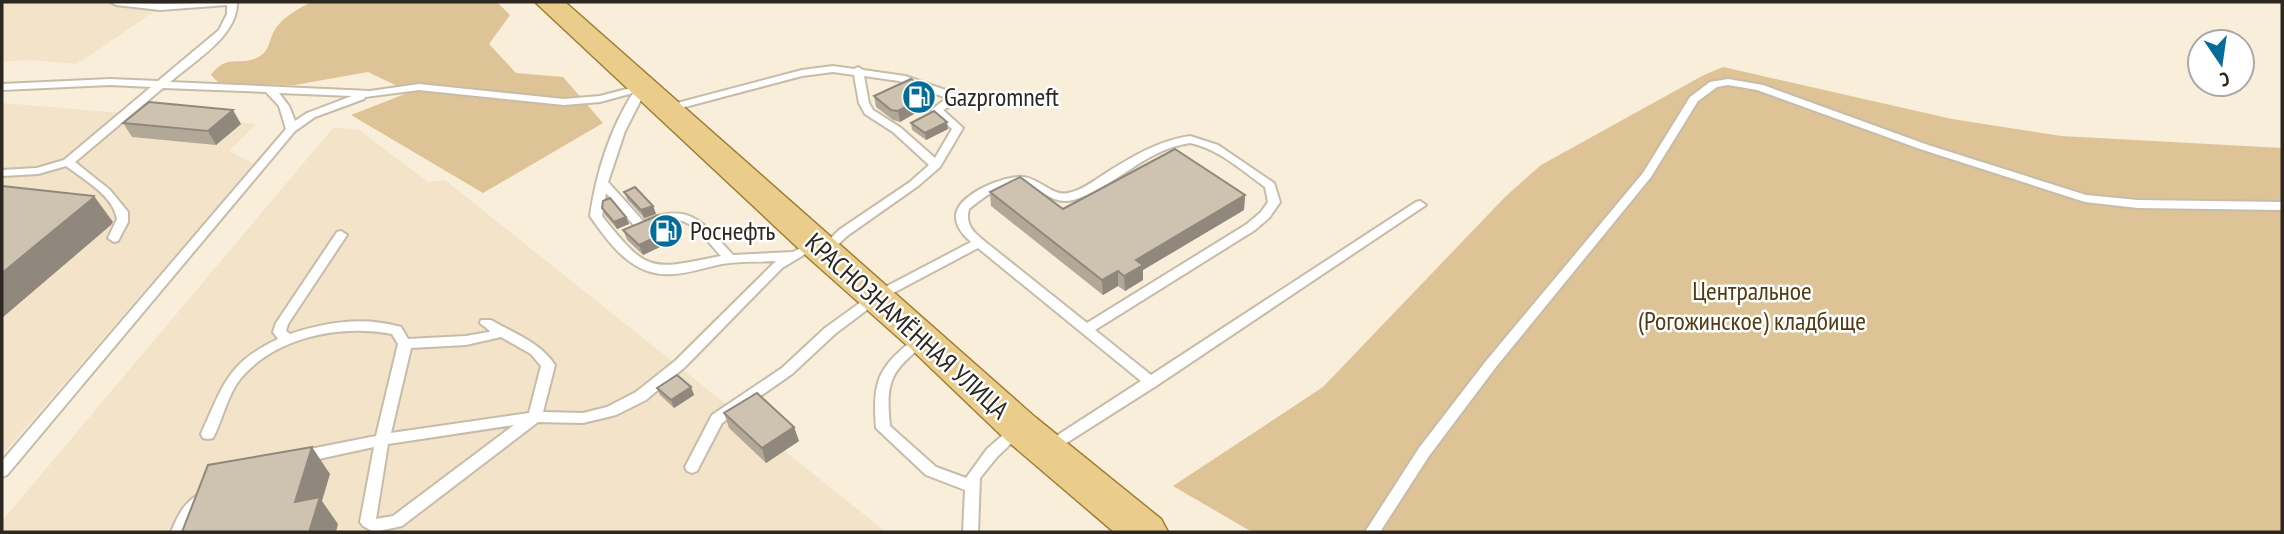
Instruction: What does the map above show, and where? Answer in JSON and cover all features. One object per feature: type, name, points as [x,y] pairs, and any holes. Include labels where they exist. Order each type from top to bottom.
[{"type":"main road","name":"КРАСНОЗНАМЁННАЯ УЛИЦА","points":[[549,2],[813,250],[876,297],[1033,439],[1145,532]]},
{"type":"lane","points":[[2,173],[37,171],[68,162],[223,32],[232,14],[231,2],[160,7],[116,2]]},
{"type":"lane","points":[[284,461],[382,440],[535,417],[583,418],[611,411],[641,396],[680,364],[778,265],[843,233],[914,184],[936,165],[958,128],[931,112],[952,101],[953,96],[901,78],[833,68],[630,104],[597,202],[596,216],[628,232]]},
{"type":"lane","points":[[858,70],[864,103],[869,111],[902,127],[936,165]]},
{"type":"lane","points":[[2,87],[110,82],[370,94],[419,87],[564,102],[654,99]]},
{"type":"lane","points":[[1372,532],[1424,452],[1490,364],[1647,174],[1694,99],[1714,84],[1728,82],[1759,87],[1948,155],[2085,198],[2111,203],[2149,205],[2282,206]]},
{"type":"lane","points":[[267,88],[286,106],[291,129]]},
{"type":"lane","points":[[2,471],[291,129],[312,115],[370,94]]},
{"type":"lane","points":[[1084,330],[1251,227],[1265,215],[1274,202],[1270,185],[1208,144],[1191,139],[1170,142],[1070,197],[1057,198],[1027,180],[1008,181],[964,207],[961,220],[966,231],[1084,330],[1151,382]]},
{"type":"lane","points":[[68,162],[114,200],[122,212],[123,223],[114,238]]},
{"type":"lane","points":[[604,184],[628,232],[635,261],[654,270],[674,271],[730,260],[813,250]]},
{"type":"lane","points":[[971,532],[973,477],[992,453],[1033,439],[1151,382],[1420,205]]},
{"type":"lane","points":[[628,232],[663,215],[678,213],[688,216],[730,260]]},
{"type":"lane","points":[[286,339],[279,332],[282,323],[341,235]]},
{"type":"lane","points":[[692,467],[717,418],[787,370],[830,331],[876,297],[979,243]]},
{"type":"lane","points":[[208,435],[234,377],[257,354],[286,339],[333,329],[374,324],[396,330],[405,344],[382,440],[368,522],[374,526],[397,522],[535,417],[548,365],[536,351],[486,323]]},
{"type":"lane","points":[[405,344],[434,340],[473,340],[502,332]]},
{"type":"lane","points":[[924,338],[891,363],[879,395],[883,428],[931,471],[971,486]]},
{"type":"lane","points":[[178,532],[185,516],[210,491]]},
{"type":"shaded area","points":[[2,2],[168,2],[77,64],[29,60],[2,62]]},
{"type":"shaded area","points":[[2,103],[256,124],[229,151],[254,164],[2,455]]},
{"type":"shaded area","points":[[333,128],[358,129],[428,182],[445,180],[886,532],[2,532],[2,521]]},
{"type":"green space","points":[[311,2],[497,2],[510,15],[489,44],[516,73],[563,77],[603,123],[483,193],[351,115],[410,92],[368,72],[295,85],[220,84],[211,75],[223,64],[247,61],[263,54],[280,23]]},
{"type":"green space","name":"Центральное (Рогожинское) кладбище","points":[[1723,67],[1952,119],[2061,136],[2282,148],[2282,532],[1252,532],[1173,486],[1323,387],[1505,197],[1541,165]]},
{"type":"building","points":[[911,79],[932,93],[898,111],[891,110],[874,96]]},
{"type":"building","points":[[149,102],[233,110],[208,131],[123,123]]},
{"type":"building","points":[[934,111],[947,122],[925,133],[911,123]]},
{"type":"building","points":[[1175,149],[1245,195],[1136,260],[1143,265],[1124,276],[1118,271],[1102,280],[990,192],[1020,177],[1063,209]]},
{"type":"building","points":[[2,186],[94,196],[2,273]]},
{"type":"building","points":[[635,187],[653,206],[641,210],[624,192]]},
{"type":"building","points":[[610,198],[626,217],[614,222],[602,208],[603,201]]},
{"type":"building","points":[[663,215],[675,228],[639,245],[623,230]]},
{"type":"building","points":[[677,375],[691,387],[671,400],[657,388]]},
{"type":"building","points":[[757,393],[794,427],[762,448],[724,413]]},
{"type":"building","points":[[312,447],[295,502],[320,497],[309,532],[182,532],[208,465]]},
{"type":"place","name":"Gazpromneft","points":[[919,97]]},
{"type":"place","name":"Роснефть","points":[[666,231]]}]
